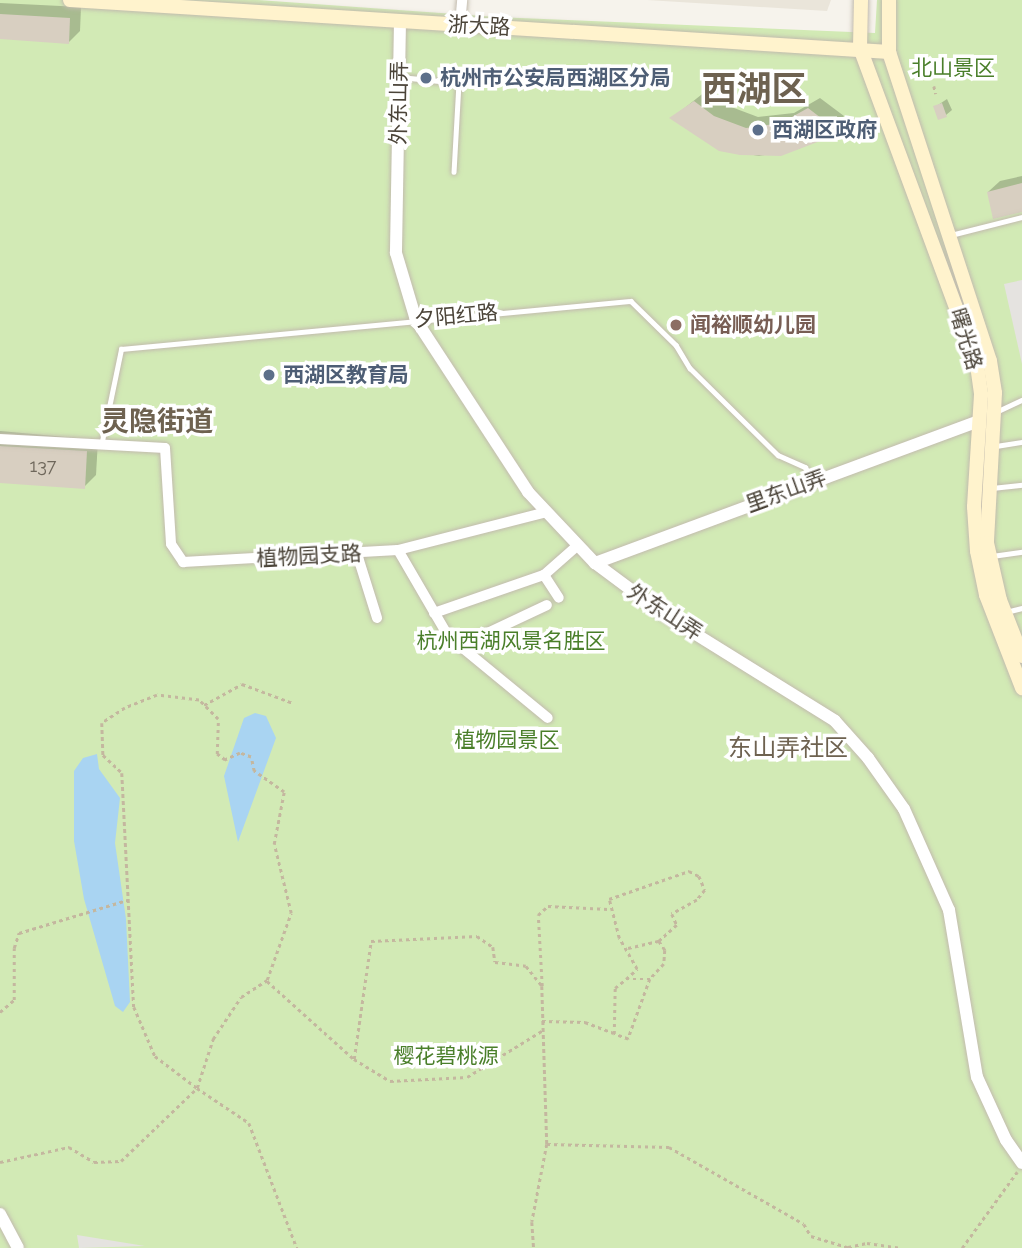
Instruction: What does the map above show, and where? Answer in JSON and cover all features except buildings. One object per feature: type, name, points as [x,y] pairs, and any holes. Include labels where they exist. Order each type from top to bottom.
[{"type":"main road","name":"浙大路","points":[[70,0],[200,4],[400,21],[860,48],[889,52]]},
{"type":"main road","name":"曙光路","points":[[861,0],[860,48],[968,335],[979,385],[974,507],[977,551],[986,595],[1022,688]]},
{"type":"main road","name":"曙光路","points":[[888,0],[889,52],[990,361],[994,414],[988,489],[991,556],[1005,612],[1022,656]]},
{"type":"street","points":[[460,25],[461,0]]},
{"type":"street","name":"外东山弄","points":[[400,21],[396,253],[416,320],[528,492],[595,563],[664,615],[835,721],[868,758],[904,809],[949,910],[977,1077],[1021,1161]]},
{"type":"street","name":"里东山弄","points":[[595,563],[978,421]]},
{"type":"street","points":[[0,439],[101,447]]},
{"type":"street","name":"植物园支路","points":[[101,447],[165,448],[171,544],[183,562],[398,550],[547,512]]},
{"type":"street","points":[[435,614],[544,575],[578,545]]},
{"type":"street","points":[[398,550],[447,636],[548,718]]},
{"type":"street","points":[[357,554],[377,618]]},
{"type":"street","points":[[544,575],[559,598]]},
{"type":"street","points":[[460,646],[547,605]]},
{"type":"street","points":[[0,1214],[18,1248]]},
{"type":"lane","points":[[399,77],[459,83],[454,172]]},
{"type":"lane","points":[[950,235],[1022,217]]},
{"type":"lane","name":"夕阳红路","points":[[101,447],[121,349],[631,301],[676,345],[690,368],[778,455],[805,467],[814,480]]},
{"type":"lane","points":[[978,421],[1022,400]]},
{"type":"lane","points":[[991,447],[1022,442]]},
{"type":"lane","points":[[988,489],[1022,485]]},
{"type":"lane","points":[[991,556],[1022,552]]},
{"type":"lane","points":[[1005,612],[1022,608]]},
{"type":"path","points":[[934,86],[936,94]]},
{"type":"path","points":[[204,705],[242,684],[293,703]]},
{"type":"path","points":[[0,1162],[69,1147],[93,1162],[121,1161],[197,1088],[213,1039],[241,997],[267,980],[291,913],[274,844],[284,792],[254,771],[250,757],[240,753],[225,760],[214,748],[218,719],[199,700],[157,695],[125,708],[103,723],[103,755],[122,773],[126,900],[134,1007],[155,1056],[197,1088],[249,1123],[297,1248]]},
{"type":"path","points":[[614,1034],[615,988],[637,969],[627,948],[618,938],[609,909],[609,899],[689,871],[699,876],[705,890],[697,901],[672,914],[677,925],[659,941],[627,948]]},
{"type":"path","points":[[0,1012],[14,1000],[14,948],[19,933],[126,900]]},
{"type":"path","points":[[534,1248],[532,1222],[547,1144],[538,915],[548,906],[609,909]]},
{"type":"path","points":[[354,1059],[371,941],[477,936],[493,947],[495,962],[526,966],[542,986]]},
{"type":"path","points":[[542,1021],[585,1022],[628,1039],[650,979],[664,964],[665,950],[659,941]]},
{"type":"path","points":[[626,979],[650,979]]},
{"type":"path","points":[[267,980],[354,1059],[390,1081],[467,1077],[542,1030]]},
{"type":"path","points":[[547,1144],[669,1147],[804,1224],[811,1236],[848,1247],[867,1243],[902,1248]]},
{"type":"path","points":[[962,1248],[1016,1177],[1021,1161]]},
{"type":"shaded area","points":[[647,0],[831,0],[827,11]]},
{"type":"shaded area","points":[[1022,280],[1022,364],[1004,284]]},
{"type":"shaded area","points":[[77,1235],[145,1246],[79,1248]]},
{"type":"green space","name":"植物园景区","points":[[0,0],[258,0],[497,17],[875,33],[877,0],[1022,0],[1022,1248],[0,1248]]},
{"type":"water","points":[[255,713],[266,716],[276,738],[238,842],[224,776],[244,718]]},
{"type":"water","points":[[97,754],[99,769],[120,798],[115,843],[126,919],[130,1002],[123,1012],[115,1006],[84,899],[74,841],[74,771],[83,758]]},
{"type":"place","name":"杭州市公安局西湖区分局","points":[[426,78]]},
{"type":"place","name":"西湖区政府","points":[[758,130]]},
{"type":"place","name":"闻裕顺幼儿园","points":[[676,325]]},
{"type":"place","name":"西湖区教育局","points":[[269,375]]},
{"type":"district","name":"西湖区","points":[[754,89]]},
{"type":"district","name":"灵隐街道","points":[[157,422]]},
{"type":"district","name":"东山弄社区","points":[[788,748]]},
{"type":"park label","name":"北山景区","points":[[953,68]]},
{"type":"park label","name":"杭州西湖风景名胜区","points":[[511,641]]},
{"type":"park label","name":"樱花碧桃源","points":[[446,1056]]}]
